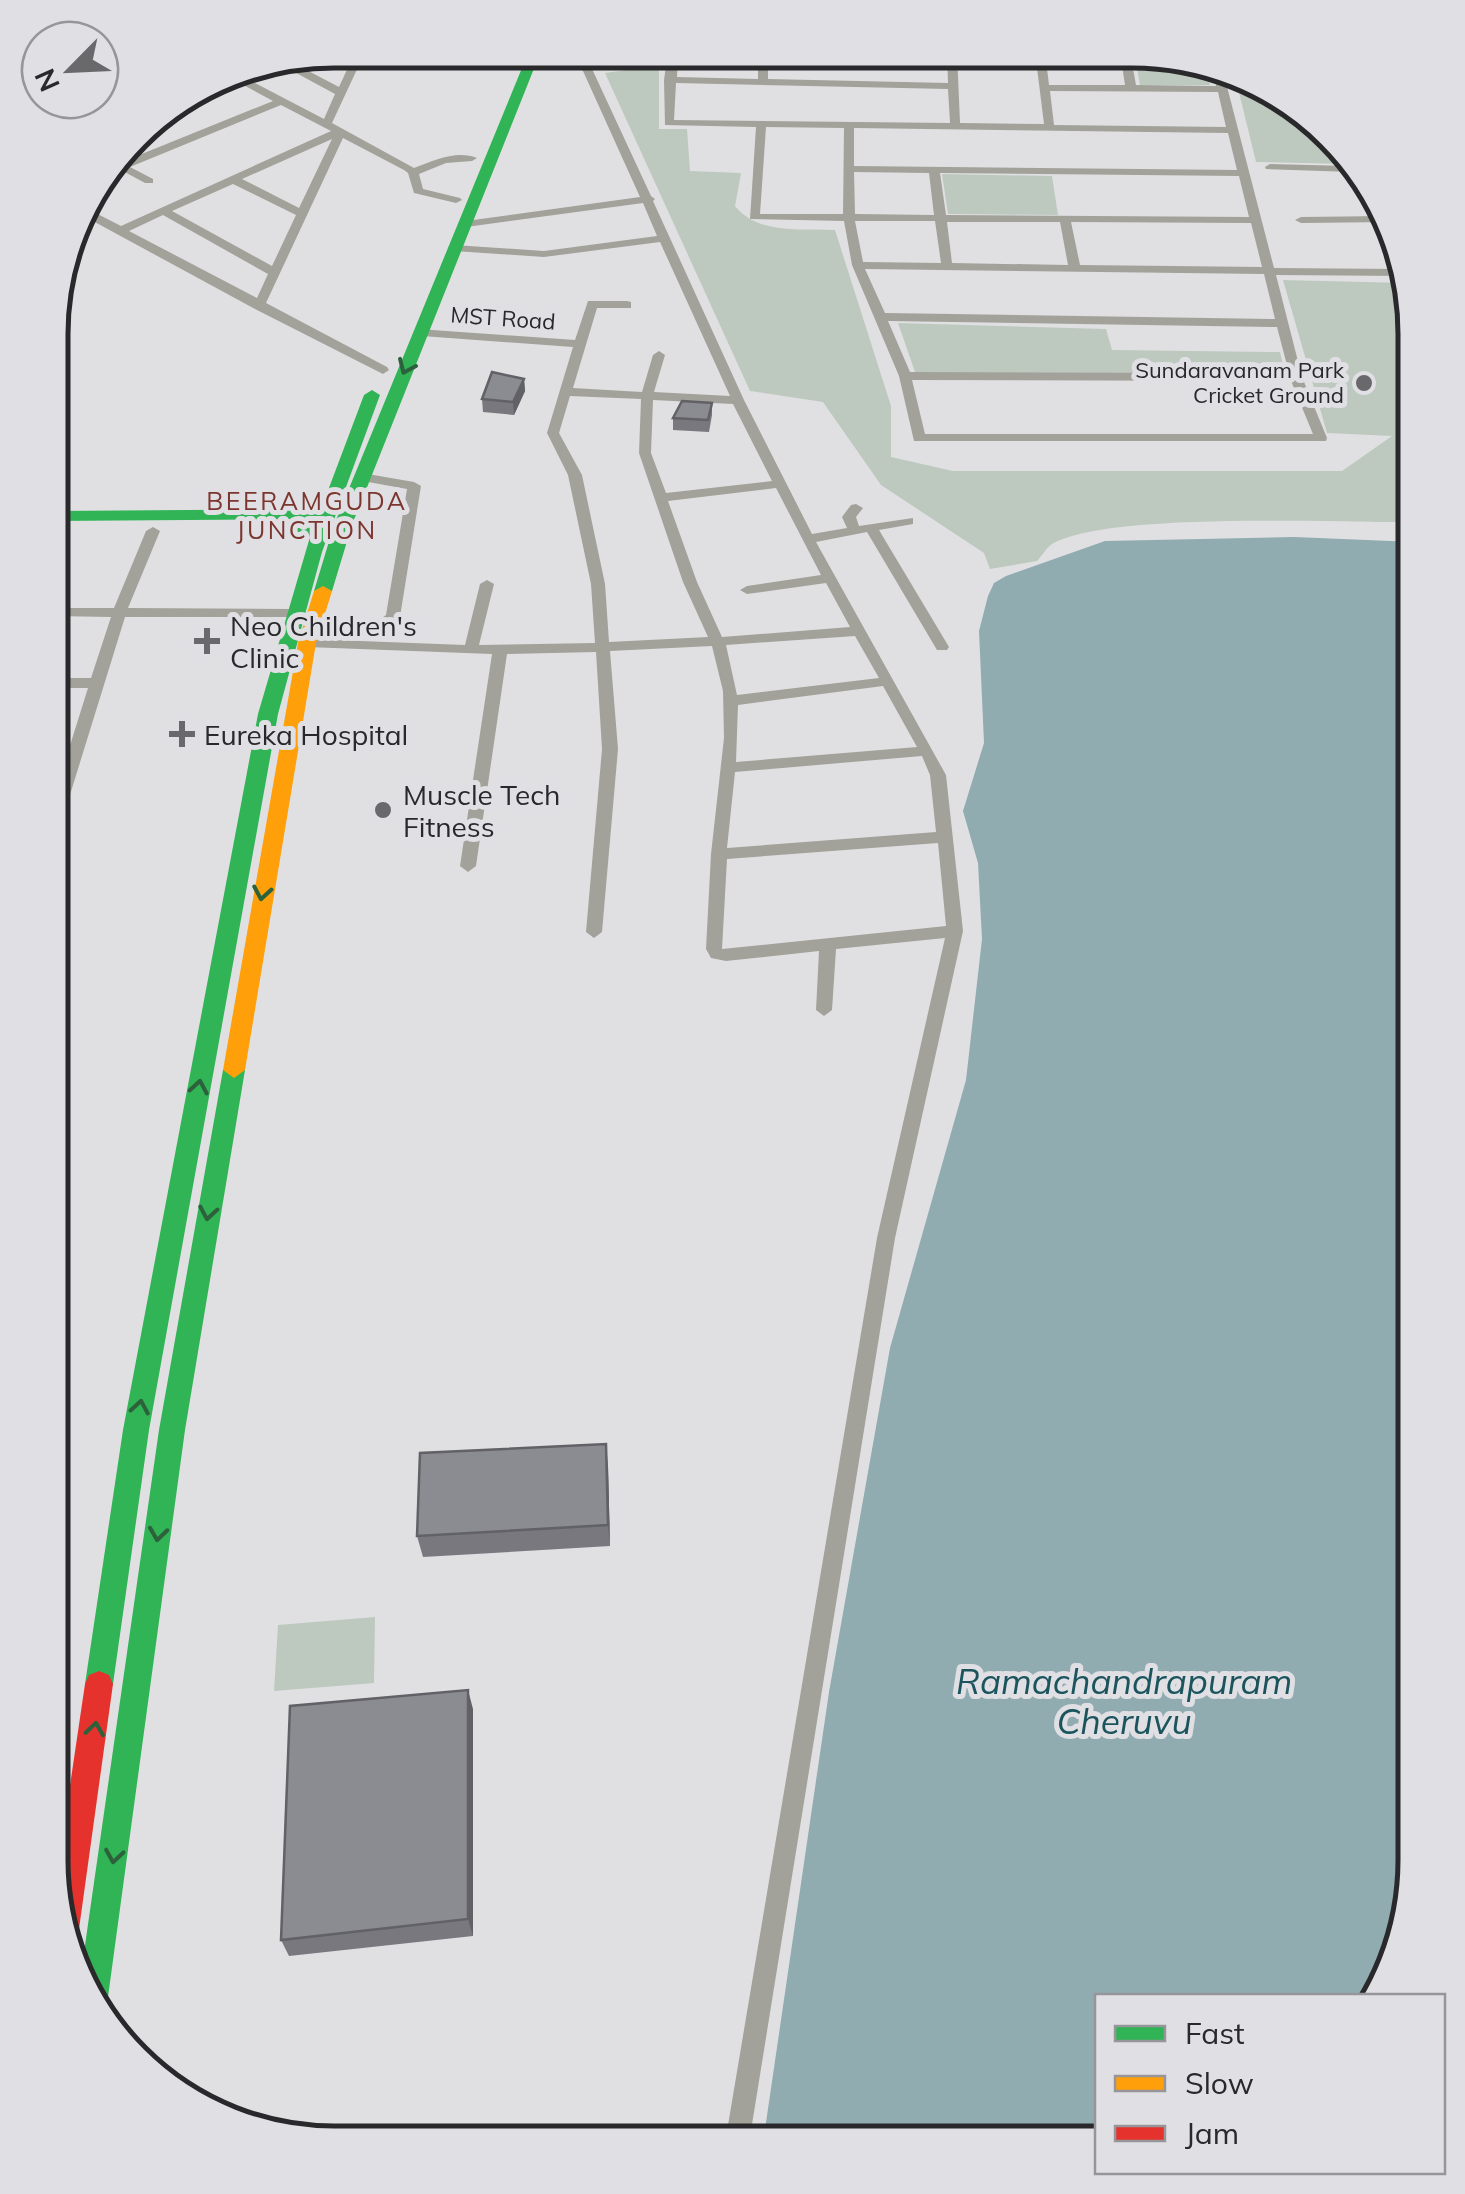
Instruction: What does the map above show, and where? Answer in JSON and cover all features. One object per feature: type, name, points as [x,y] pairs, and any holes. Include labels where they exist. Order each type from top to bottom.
[{"type":"main road","points":[[96,1978],[172,1430],[309,635],[362,476],[422,332],[456,200],[472,158],[519,68]]},
{"type":"main road","points":[[70,1890],[136,1430],[245,834],[291,614],[321,523],[383,370],[466,224],[522,68]]},
{"type":"main road","points":[[68,516],[321,523]]},
{"type":"main road","points":[[68,532],[321,523]]},
{"type":"main road","points":[[245,834],[272,833]]},
{"type":"street","points":[[327,123],[352,68]]},
{"type":"street","points":[[585,68],[649,199],[738,400],[808,540],[928,750],[938,776],[954,931],[886,1238],[740,2126]]},
{"type":"street","points":[[671,68],[668,124],[1230,130]]},
{"type":"street","points":[[763,68],[763,82]]},
{"type":"street","points":[[953,68],[955,127]]},
{"type":"street","points":[[1042,68],[1050,126]]},
{"type":"street","points":[[1128,68],[1131,88]]},
{"type":"street","points":[[299,70],[340,92]]},
{"type":"street","points":[[669,80],[954,86]]},
{"type":"street","points":[[248,82],[413,172],[418,191],[456,200]]},
{"type":"street","points":[[849,126],[848,218],[858,266],[905,376],[919,438],[1321,438],[1296,377],[1221,84]]},
{"type":"street","points":[[1044,88],[1222,89]]},
{"type":"street","points":[[130,162],[284,100]]},
{"type":"street","points":[[761,125],[754,217],[1256,220]]},
{"type":"street","points":[[119,230],[341,130]]},
{"type":"street","points":[[258,306],[341,130]]},
{"type":"street","points":[[413,172],[434,162],[472,158]]},
{"type":"street","points":[[1270,167],[1340,169]]},
{"type":"street","points":[[125,168],[149,180]]},
{"type":"street","points":[[850,169],[1244,173]]},
{"type":"street","points":[[934,170],[946,267]]},
{"type":"street","points":[[233,179],[302,214]]},
{"type":"street","points":[[466,224],[649,199]]},
{"type":"street","points":[[164,211],[274,272]]},
{"type":"street","points":[[95,217],[383,370]]},
{"type":"street","points":[[1065,219],[1075,269]]},
{"type":"street","points":[[1301,220],[1371,219]]},
{"type":"street","points":[[438,269],[666,238]]},
{"type":"street","points":[[858,266],[1270,268],[1389,272]]},
{"type":"street","points":[[594,932],[610,750],[598,584],[575,474],[553,433],[592,304],[628,305]]},
{"type":"street","points":[[879,317],[1282,323]]},
{"type":"street","name":"MST Road","points":[[422,332],[580,344]]},
{"type":"street","points":[[658,355],[647,396],[645,453],[690,582],[718,643],[730,702],[714,949],[717,954],[954,931]]},
{"type":"street","points":[[905,376],[1296,377]]},
{"type":"street","points":[[568,392],[738,400]]},
{"type":"street","points":[[309,635],[379,626],[393,616],[414,486],[362,476]]},
{"type":"street","points":[[660,498],[780,484]]},
{"type":"street","points":[[854,531],[849,517],[856,508]]},
{"type":"street","points":[[808,540],[908,521]]},
{"type":"street","points":[[871,528],[942,647]]},
{"type":"street","points":[[68,775],[119,612],[152,531]]},
{"type":"street","points":[[747,590],[830,578]]},
{"type":"street","points":[[471,650],[487,584]]},
{"type":"street","points":[[68,612],[291,614]]},
{"type":"street","points":[[309,635],[500,651],[603,650],[859,631]]},
{"type":"street","points":[[468,866],[500,651]]},
{"type":"street","points":[[730,702],[888,681]]},
{"type":"street","points":[[68,683],[97,683]]},
{"type":"street","points":[[728,768],[928,750]]},
{"type":"street","points":[[718,854],[944,838]]},
{"type":"street","points":[[824,1010],[828,944]]},
{"type":"shaded area","points":[[659,68],[659,129],[687,129],[690,171],[741,173],[735,206],[745,215],[768,226],[835,230],[891,406],[891,457],[953,471],[1342,471],[1392,436],[1327,433],[1283,280],[1392,283],[1398,334],[1398,522],[1227,521],[1122,527],[1052,544],[1037,561],[990,569],[984,553],[881,485],[823,402],[750,391],[605,73]]},
{"type":"shaded area","points":[[1137,68],[1200,77],[1209,80],[1210,85],[1140,85]]},
{"type":"shaded area","points":[[1239,91],[1293,122],[1336,164],[1256,162]]},
{"type":"shaded area","points":[[942,174],[1052,176],[1058,215],[948,214]]},
{"type":"shaded area","points":[[898,323],[1106,329],[1112,350],[1280,352],[1285,373],[915,372]]},
{"type":"shaded area","points":[[375,1617],[374,1683],[274,1691],[278,1625]]},
{"type":"water","name":"Ramachandrapuram Cheruvu","points":[[1294,537],[1398,541],[1397,1878],[1392,1912],[1383,1946],[1362,1994],[1095,1994],[1095,2126],[765,2126],[829,1692],[890,1348],[966,1080],[982,939],[978,863],[963,811],[984,743],[979,631],[994,583],[1105,541]]},
{"type":"building","points":[[492,372],[524,379],[513,402],[482,399]]},
{"type":"building","points":[[682,401],[712,403],[708,420],[673,418]]},
{"type":"building","points":[[606,1444],[608,1525],[417,1536],[420,1453]]},
{"type":"building","points":[[468,1690],[468,1919],[281,1940],[290,1706]]},
{"type":"traffic: fast","points":[[323,591],[343,525],[528,68]]},
{"type":"traffic: fast","points":[[99,1684],[136,1430],[268,714],[313,552],[372,395]]},
{"type":"traffic: fast","points":[[68,516],[324,514]]},
{"type":"traffic: fast","points":[[262,531],[317,532]]},
{"type":"traffic: fast","points":[[96,1978],[172,1430],[234,1070]]},
{"type":"traffic: slow","points":[[234,1070],[307,643],[323,591]]},
{"type":"traffic: jam","points":[[70,1889],[99,1684]]},
{"type":"place","name":"Sundaravanam Park Cricket Ground","points":[[1364,383]]},
{"type":"place","name":"Neo Children's Clinic","points":[[207,641]]},
{"type":"place","name":"Eureka Hospital","points":[[182,734]]},
{"type":"place","name":"Muscle Tech Fitness","points":[[383,810]]},
{"type":"district","name":"BEERAMGUDA JUNCTION","points":[[307,514]]}]
